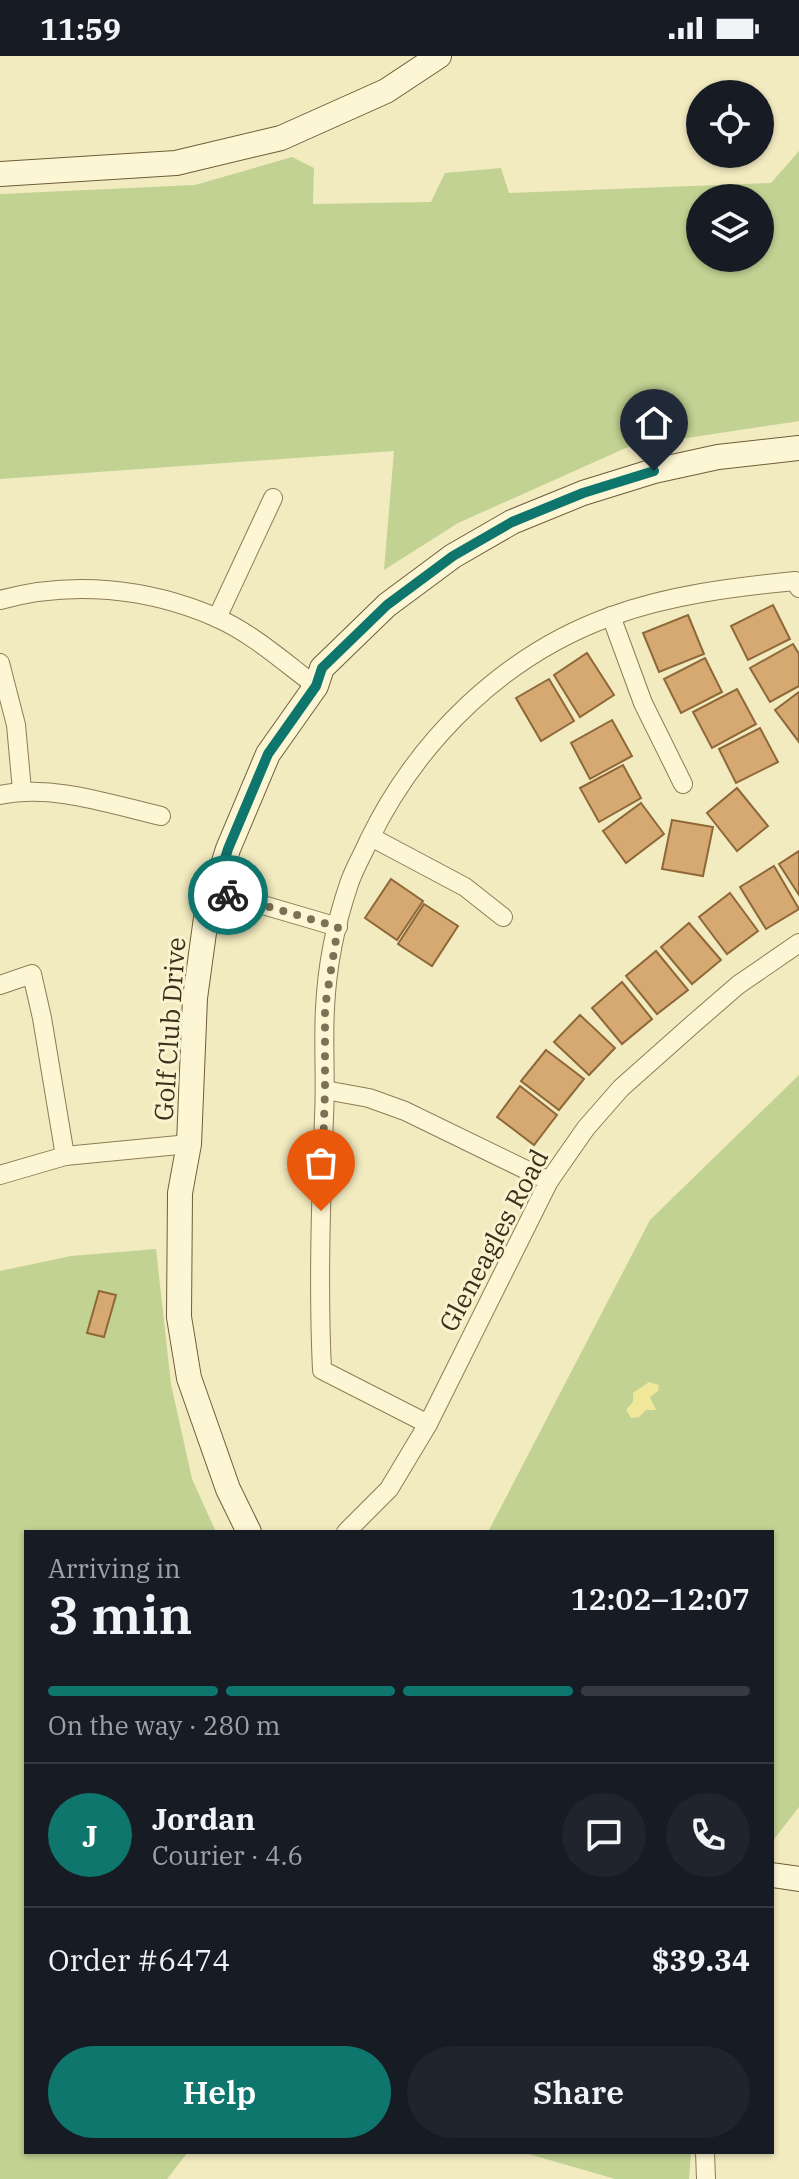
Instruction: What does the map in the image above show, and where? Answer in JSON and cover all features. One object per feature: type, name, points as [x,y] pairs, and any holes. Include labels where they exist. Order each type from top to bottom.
[{"type":"street","points":[[0,174],[176,163],[256,145],[292,133],[386,91],[439,56]]},
{"type":"street","name":"Golf Club Drive","points":[[248,1530],[228,1489],[205,1413],[189,1378],[179,1317],[180,1193],[189,1144],[195,998],[206,918],[228,849],[268,754],[316,686],[322,668],[387,605],[453,556],[512,522],[583,493],[654,471],[718,457],[799,448]]},
{"type":"street","points":[[217,618],[273,498]]},
{"type":"street","points":[[428,1424],[322,1370],[319,1308],[325,1007],[349,881],[408,772],[425,749],[494,683],[547,647],[611,616],[667,601],[753,585],[797,584]]},
{"type":"street","points":[[0,600],[60,589],[138,594],[217,618],[265,647],[316,686]]},
{"type":"street","points":[[611,616],[643,703],[683,784]]},
{"type":"street","points":[[0,663],[16,725],[22,790]]},
{"type":"street","points":[[0,795],[22,790],[63,793],[161,816]]},
{"type":"street","points":[[371,837],[465,887],[503,917]]},
{"type":"street","points":[[215,891],[338,927]]},
{"type":"street","name":"Gleneagles Road","points":[[348,1530],[389,1489],[428,1424],[549,1181],[586,1128],[621,1088],[738,985],[799,943]]},
{"type":"street","points":[[0,985],[32,974],[65,1156]]},
{"type":"street","points":[[325,1090],[369,1098],[395,1107],[549,1181]]},
{"type":"street","points":[[0,1175],[65,1156],[189,1144]]},
{"type":"street","points":[[774,1866],[799,1863]]},
{"type":"street","points":[[774,1875],[799,1879]]},
{"type":"street","points":[[705,2154],[706,2179]]},
{"type":"green space","points":[[799,151],[799,421],[628,447],[458,523],[384,570],[394,451],[0,479],[0,194],[195,185],[292,157],[314,168],[313,204],[431,202],[445,173],[501,168],[509,193],[686,186],[686,272],[774,272],[774,184],[745,184],[771,183]]},
{"type":"green space","points":[[799,1075],[799,1807],[774,1839],[774,1530],[489,1530],[650,1220]]},
{"type":"green space","points":[[156,1249],[171,1384],[192,1479],[215,1530],[24,1530],[24,2154],[186,2154],[167,2179],[0,2179],[0,1271],[71,1256]]},
{"type":"green space","points":[[529,2154],[691,2154],[689,2179],[615,2179]]},
{"type":"sand","points":[[649,1382],[659,1385],[658,1391],[650,1397],[656,1410],[646,1410],[639,1417],[631,1418],[626,1410],[633,1402],[633,1393]]},
{"type":"building","points":[[773,605],[790,639],[748,660],[731,626]]},
{"type":"building","points":[[688,615],[704,654],[659,672],[643,633]]},
{"type":"building","points":[[793,644],[799,654],[799,686],[770,702],[750,668]]},
{"type":"building","points":[[587,653],[614,695],[580,717],[554,675]]},
{"type":"building","points":[[705,658],[722,692],[681,713],[664,679]]},
{"type":"building","points":[[549,679],[574,721],[541,741],[516,698]]},
{"type":"building","points":[[737,689],[756,724],[712,748],[693,712]]},
{"type":"building","points":[[799,692],[799,742],[775,710]]},
{"type":"building","points":[[612,720],[632,756],[590,779],[571,743]]},
{"type":"building","points":[[760,728],[778,762],[736,783],[719,749]]},
{"type":"building","points":[[623,765],[641,798],[599,822],[580,788]]},
{"type":"building","points":[[737,788],[768,826],[737,851],[707,813]]},
{"type":"building","points":[[641,803],[664,834],[626,863],[603,831]]},
{"type":"building","points":[[672,820],[713,827],[703,876],[662,869]]},
{"type":"building","points":[[799,851],[799,895],[779,864]]},
{"type":"building","points":[[774,866],[799,909],[766,929],[740,887]]},
{"type":"building","points":[[391,879],[423,901],[397,940],[365,918]]},
{"type":"building","points":[[730,893],[758,931],[727,954],[699,917]]},
{"type":"building","points":[[424,904],[458,926],[432,966],[398,944]]},
{"type":"building","points":[[689,923],[721,960],[692,984],[661,947]]},
{"type":"building","points":[[656,951],[688,990],[657,1014],[626,976]]},
{"type":"building","points":[[622,982],[652,1019],[622,1044],[592,1008]]},
{"type":"building","points":[[580,1015],[615,1048],[589,1075],[554,1042]]},
{"type":"building","points":[[546,1050],[584,1079],[559,1110],[521,1081]]},
{"type":"building","points":[[520,1086],[557,1115],[534,1145],[497,1117]]},
{"type":"building","points":[[99,1291],[116,1295],[104,1337],[87,1333]]},
{"type":"way so far","points":[[228,895],[338,927],[325,1007],[321,1211]]},
{"type":"route","points":[[228,895],[215,891],[228,849],[268,754],[316,686],[322,668],[387,605],[453,556],[512,522],[583,493],[654,471]]}]
